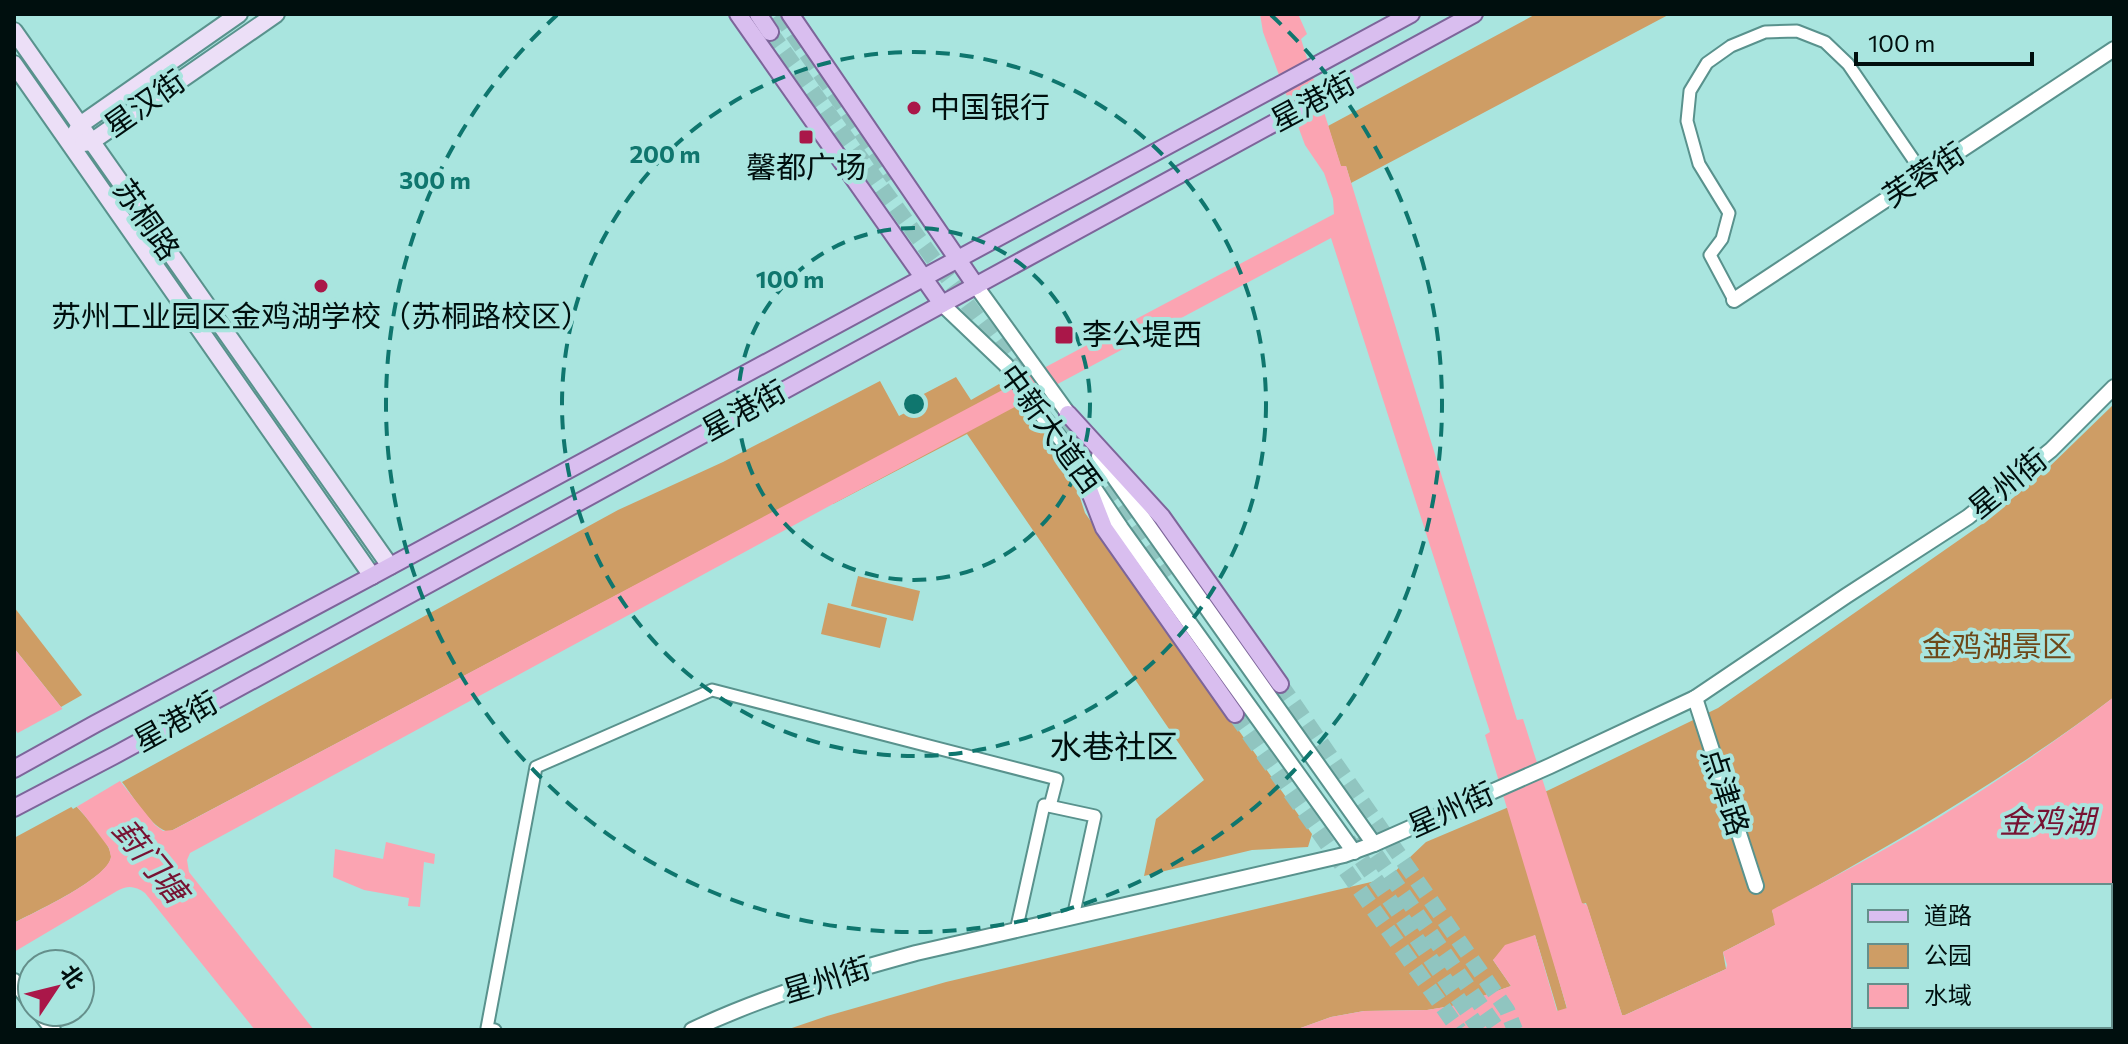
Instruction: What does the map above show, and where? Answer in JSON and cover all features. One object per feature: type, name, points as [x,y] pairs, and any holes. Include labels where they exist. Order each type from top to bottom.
[{"type":"main road","name":"星汉街","points":[[70,144],[80,125],[239,14]]},
{"type":"main road","name":"星汉街","points":[[70,144],[91,142],[276,14]]},
{"type":"main road","name":"中新大道西","points":[[738,14],[942,304]]},
{"type":"main road","points":[[758,14],[770,32]]},
{"type":"main road","name":"中新大道西","points":[[790,14],[976,286]]},
{"type":"main road","name":"星港街","points":[[18,767],[1411,14]]},
{"type":"main road","name":"星港街","points":[[14,808],[1474,14]]},
{"type":"main road","name":"苏桐路","points":[[14,31],[390,566]]},
{"type":"main road","name":"苏桐路","points":[[14,64],[372,576]]},
{"type":"main road","points":[[186,311],[202,300]]},
{"type":"main road","points":[[1068,414],[1162,517],[1280,684]]},
{"type":"main road","points":[[1079,464],[1104,528],[1235,714]]},
{"type":"main road","points":[[353,550],[370,538]]},
{"type":"street","points":[[1734,300],[1710,255],[1722,239],[1729,213],[1699,164],[1687,121],[1690,91],[1701,72],[1707,63],[1731,46],[1765,32],[1781,31],[1797,31],[1825,42],[1848,64],[1924,175]]},
{"type":"street","name":"芙蓉街","points":[[1734,300],[2114,49]]},
{"type":"street","name":"中新大道西","points":[[976,286],[1374,844]]},
{"type":"street","name":"中新大道西","points":[[942,304],[1006,365],[1354,852]]},
{"type":"street","name":"星州街","points":[[700,1028],[795,988],[848,971],[1354,852],[1550,766],[1695,698],[1980,509],[2081,423],[2114,387]]},
{"type":"street","points":[[495,1030],[487,1028],[536,767],[712,690],[1057,779],[1050,806]]},
{"type":"street","name":"点津路","points":[[1695,698],[1756,886]]},
{"type":"street","points":[[1016,931],[1044,805],[1095,816],[1073,917]]},
{"type":"green space","points":[[1536,14],[1670,14],[1351,183],[1346,166],[1341,167],[1328,126]]},
{"type":"green space","points":[[956,377],[971,400],[999,384],[1017,407],[1044,425],[1055,438],[1069,464],[1085,513],[1312,834],[1308,847],[1252,850],[1144,876],[1156,819],[1204,780],[967,434],[833,504],[821,487],[169,832],[150,819],[122,782],[618,510],[723,462],[880,381],[899,416],[922,404],[918,397]]},
{"type":"green space","name":"金鸡湖景区","points":[[2114,404],[2114,697],[2032,756],[1947,810],[1772,911],[1775,925],[1723,952],[1726,969],[1622,1015],[1586,903],[1541,916],[1567,1009],[1558,1012],[1535,935],[1493,960],[1511,986],[1458,1005],[1427,1010],[1364,1011],[1331,1017],[1295,1030],[786,1030],[946,982],[1388,878],[1426,842],[1549,790],[1718,708],[1982,524],[2045,471]]},
{"type":"green space","points":[[858,576],[920,591],[913,621],[851,606]]},
{"type":"green space","points":[[828,603],[887,618],[880,648],[821,634]]},
{"type":"green space","points":[[14,607],[82,695],[61,707],[14,648]]},
{"type":"green space","points":[[75,805],[107,844],[111,856],[108,864],[85,884],[14,923],[14,838]]},
{"type":"water","points":[[1260,14],[1298,14],[1307,34],[1301,39],[1341,166],[1346,166],[1517,720],[1523,719],[1582,903],[1587,905],[1622,1015],[1726,969],[1723,952],[1775,925],[1772,910],[1871,857],[1973,796],[2114,697],[2114,1030],[1295,1030],[1331,1017],[1364,1011],[1427,1010],[1457,1005],[1511,986],[1493,960],[1505,945],[1535,935],[1557,1011],[1567,1008],[1485,735],[1490,732],[1331,238],[190,853],[187,860],[189,872],[314,1030],[255,1030],[145,893],[135,888],[117,891],[16,948],[14,952],[14,923],[84,885],[107,866],[111,857],[109,848],[85,816],[14,728],[14,648],[155,825],[163,831],[173,830],[1334,214],[1333,199],[1324,173],[1305,145],[1263,32]]},
{"type":"water","points":[[386,842],[435,854],[434,864],[424,862],[420,907],[408,906],[409,898],[364,890],[333,877],[335,849],[383,859]]},
{"type":"pier","points":[[66,707],[125,778],[73,809],[14,735]]},
{"type":"tunnel","points":[[779,14],[893,178]]},
{"type":"tunnel","points":[[770,32],[1017,370]]},
{"type":"tunnel","points":[[1067,421],[1105,474]]},
{"type":"tunnel","points":[[1090,469],[1166,578]]},
{"type":"tunnel","points":[[1280,684],[1507,1010],[1515,1030]]},
{"type":"tunnel","points":[[1235,714],[1459,1030]]},
{"type":"tunnel","points":[[1362,835],[1498,1030]]},
{"type":"tunnel","points":[[1348,840],[1480,1030]]},
{"type":"place","name":"中国银行","points":[[914,108]]},
{"type":"place","name":"馨都广场","points":[[806,137]]},
{"type":"place","name":"苏州工业园区金鸡湖学校（苏桐路校区）","points":[[321,286]]},
{"type":"place","name":"李公堤西","points":[[1064,335]]},
{"type":"district","name":"水巷社区","points":[[1114,747]]},
{"type":"water label","name":"金鸡湖","points":[[2047,822]]},
{"type":"water label","name":"葑门塘","points":[[150,861]]}]
